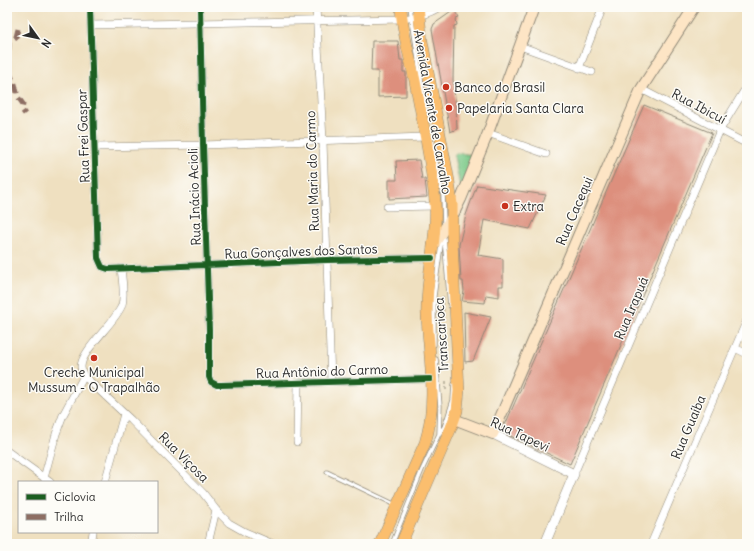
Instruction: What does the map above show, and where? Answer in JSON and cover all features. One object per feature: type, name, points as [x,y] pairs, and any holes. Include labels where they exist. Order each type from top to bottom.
[{"type":"main road","name":"Avenida Vicente de Carvalho","points":[[401,7],[412,15],[449,181],[452,217],[452,247],[459,391],[454,419],[402,544]]},
{"type":"main road","points":[[433,246],[452,217],[461,199],[488,133],[534,7]]},
{"type":"main road","name":"Rua Cacequi","points":[[493,434],[641,89],[694,7]]},
{"type":"main road","name":"Avenida Vicente de Carvalho","points":[[380,544],[425,442],[429,430],[432,404],[427,314],[435,206],[428,137],[412,15]]},
{"type":"main road","name":"Rua Tapevi","points":[[454,419],[493,434]]},
{"type":"street","name":"Rua Frei Gaspar","points":[[90,7],[98,258],[100,264]]},
{"type":"street","name":"Rua Inácio Acioli","points":[[200,7],[203,146],[208,266],[209,377],[211,382],[214,384]]},
{"type":"street","name":"Rua Maria do Carmo","points":[[316,7],[323,140],[331,382]]},
{"type":"street","points":[[91,26],[316,21],[412,15],[430,12],[440,7]]},
{"type":"street","points":[[579,68],[604,7]]},
{"type":"street","points":[[520,46],[592,72]]},
{"type":"street","name":"Rua Irapuá","points":[[545,544],[720,130],[747,86]]},
{"type":"street","name":"Rua Ibicuí","points":[[641,89],[747,144]]},
{"type":"street","points":[[488,133],[546,154]]},
{"type":"street","points":[[95,147],[203,146],[428,137]]},
{"type":"street","points":[[387,206],[435,206]]},
{"type":"street","name":"Rua Gonçalves dos Santos","points":[[100,264],[105,268],[121,268],[208,266],[327,260],[432,258]]},
{"type":"street","points":[[7,451],[47,480],[56,434],[63,415],[84,376],[81,370],[82,362],[99,336],[118,312],[122,304],[121,268]]},
{"type":"street","name":"Rua Guaíba","points":[[650,544],[747,320]]},
{"type":"street","points":[[735,348],[747,354]]},
{"type":"street","name":"Rua Viçosa","points":[[84,376],[203,493],[216,510],[229,523],[236,528],[273,544]]},
{"type":"street","name":"Rua Antônio do Carmo","points":[[214,384],[430,379]]},
{"type":"street","points":[[297,442],[298,383]]},
{"type":"street","points":[[106,481],[124,414]]},
{"type":"street","name":"Rua Tapevi","points":[[493,434],[574,474]]},
{"type":"street","points":[[208,544],[216,510]]},
{"type":"street","points":[[91,544],[93,533]]},
{"type":"lane","points":[[410,7],[427,114]]},
{"type":"lane","name":"Transcarioca","points":[[428,137],[443,195],[444,210],[443,231],[434,296],[434,349]]},
{"type":"lane","name":"Transcarioca","points":[[443,231],[450,309]]},
{"type":"lane","name":"Transcarioca","points":[[451,324],[453,370]]},
{"type":"lane","name":"Transcarioca","points":[[435,356],[440,406],[439,434]]},
{"type":"lane","name":"Transcarioca","points":[[392,544],[422,470],[439,434],[444,428],[453,400],[453,377]]},
{"type":"lane","points":[[327,472],[396,505]]},
{"type":"path","points":[[443,296],[444,315]]},
{"type":"path","points":[[446,381],[446,391]]},
{"type":"green space","points":[[456,153],[474,155],[464,187],[460,186],[454,156]]},
{"type":"building","points":[[454,10],[459,18],[456,19],[457,25],[454,26],[453,80],[457,129],[450,132],[432,29],[434,24]]},
{"type":"building","points":[[372,41],[398,41],[400,60],[403,60],[403,72],[406,72],[406,96],[378,97],[378,71],[371,71]]},
{"type":"building","points":[[644,105],[712,133],[570,464],[502,432]]},
{"type":"building","points":[[419,160],[422,179],[425,179],[427,197],[389,199],[389,180],[397,180],[396,161]]},
{"type":"building","points":[[477,185],[546,195],[530,229],[484,220],[478,255],[503,259],[503,286],[499,286],[499,297],[486,295],[485,303],[462,301],[464,291],[463,281],[461,281],[459,245],[466,215]]},
{"type":"building","points":[[464,312],[491,317],[473,361],[465,362]]},
{"type":"marked path","points":[[18,29],[16,37],[9,42],[8,70],[15,84],[18,97],[23,104],[22,110],[25,114]]},
{"type":"cycle path","points":[[90,7],[98,258],[102,267],[108,269],[327,260],[432,258]]},
{"type":"cycle path","points":[[200,7],[209,377],[211,382],[221,385],[430,379]]},
{"type":"place","name":"Banco do Brasil","points":[[446,87]]},
{"type":"place","name":"Papelaria Santa Clara","points":[[449,108]]},
{"type":"place","name":"Extra","points":[[505,206]]},
{"type":"place","name":"Creche Municipal Mussum - O Trapalhão","points":[[94,358]]}]
